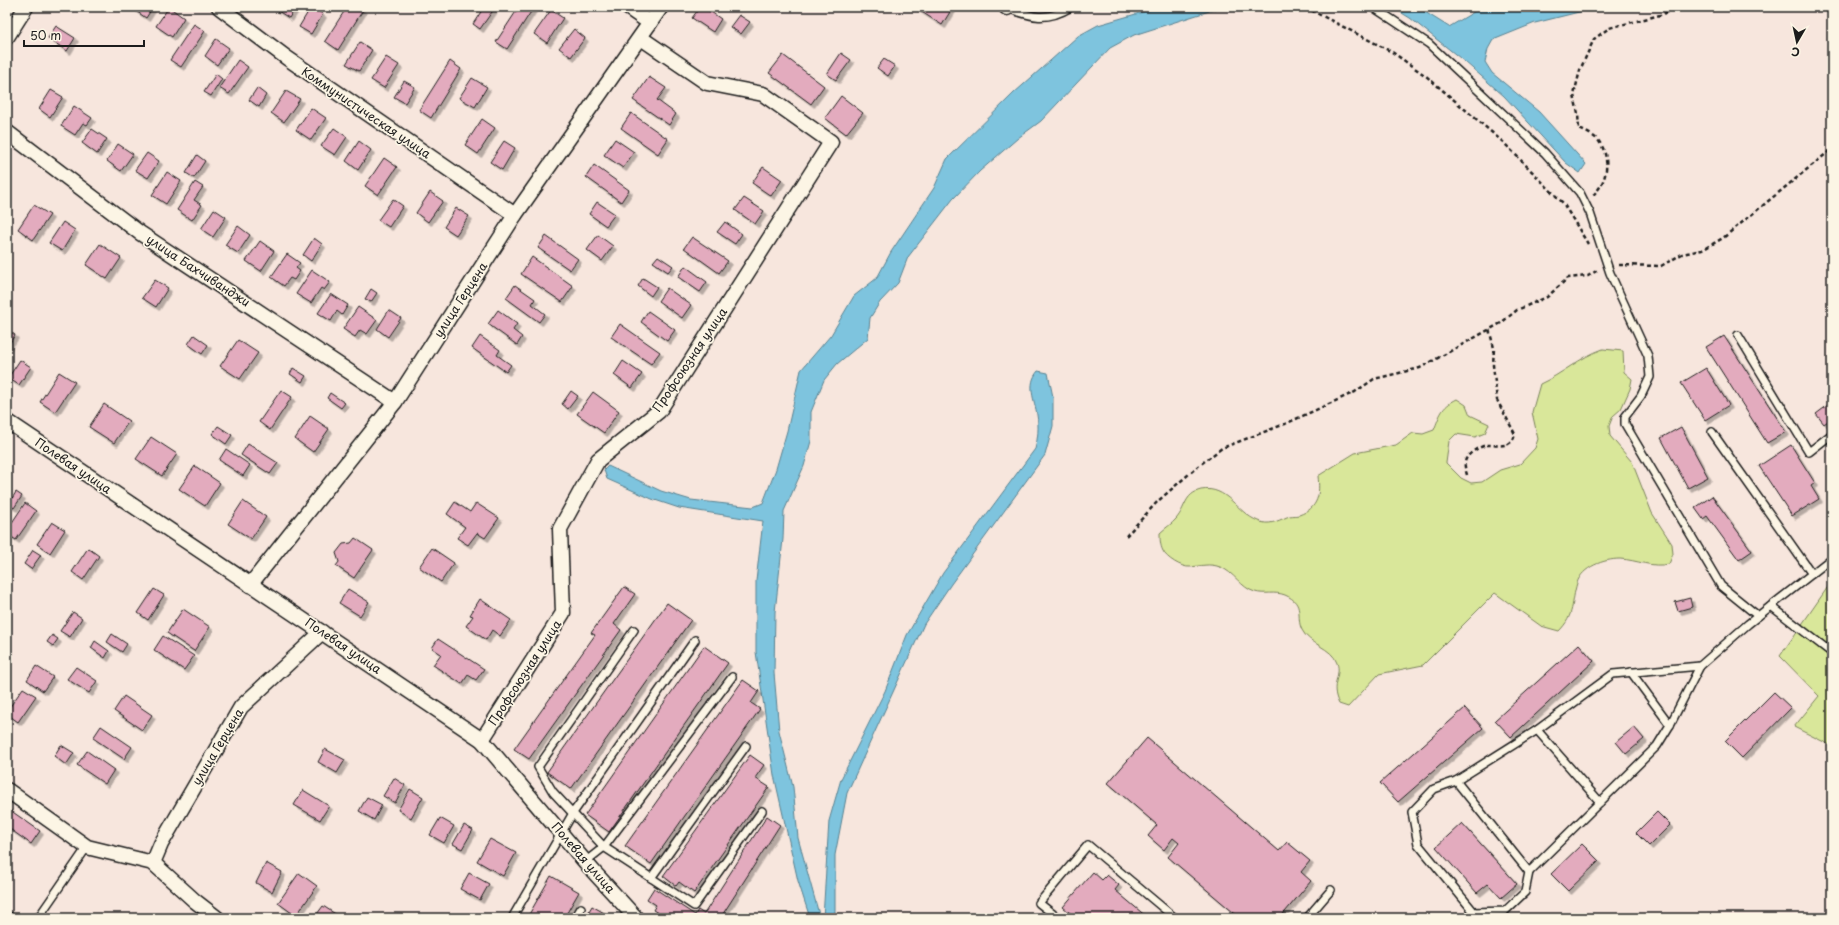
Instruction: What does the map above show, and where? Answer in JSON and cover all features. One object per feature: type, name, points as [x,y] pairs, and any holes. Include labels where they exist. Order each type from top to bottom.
[{"type":"street","points":[[7,37],[26,7]]},
{"type":"street","name":"Коммунистическая улица","points":[[219,7],[287,58],[515,215]]},
{"type":"street","points":[[627,7],[650,23]]},
{"type":"street","name":"улица Герцена","points":[[250,585],[395,402],[515,215],[661,7]]},
{"type":"street","name":"Профсоюзная улица","points":[[482,740],[563,613],[560,529],[598,460],[659,411],[831,142],[763,94],[707,84],[640,38]]},
{"type":"street","name":"улица Бахчиванджи","points":[[7,132],[140,233],[395,402]]},
{"type":"street","name":"Полевая улица","points":[[7,422],[482,740],[585,862],[636,918]]},
{"type":"street","name":"улица Герцена","points":[[152,863],[161,844],[241,707],[322,632]]},
{"type":"street","points":[[7,790],[87,847],[152,863],[195,902],[217,918]]},
{"type":"lane","points":[[1007,7],[1033,17],[1059,15],[1071,7]]},
{"type":"lane","points":[[1373,7],[1429,44],[1545,153],[1580,193],[1607,265],[1648,356],[1650,377],[1641,396],[1626,417],[1625,424],[1721,586],[1758,616]]},
{"type":"lane","points":[[1738,335],[1809,452],[1832,434]]},
{"type":"lane","points":[[1712,432],[1812,574]]},
{"type":"lane","points":[[1700,666],[1613,674],[1537,730],[1456,781],[1434,789],[1412,812],[1418,844],[1474,912],[1505,911],[1525,892],[1529,872],[1658,746],[1700,666],[1758,616],[1832,558]]},
{"type":"lane","points":[[1771,606],[1832,653]]},
{"type":"lane","points":[[634,630],[538,767],[553,792],[604,847],[694,906],[762,811]]},
{"type":"lane","points":[[512,918],[573,813],[695,640]]},
{"type":"lane","points":[[1631,672],[1670,725]]},
{"type":"lane","points":[[585,862],[604,847],[732,676]]},
{"type":"lane","points":[[1537,730],[1600,802]]},
{"type":"lane","points":[[651,878],[746,746]]},
{"type":"lane","points":[[1456,781],[1529,872]]},
{"type":"lane","points":[[1058,918],[1039,902],[1088,845],[1175,918]]},
{"type":"lane","points":[[38,918],[87,847]]},
{"type":"lane","points":[[1307,918],[1331,890]]},
{"type":"lane","points":[[575,918],[581,908]]},
{"type":"path","points":[[1304,7],[1392,52],[1426,76],[1503,142],[1563,203],[1590,246]]},
{"type":"path","points":[[1584,202],[1604,181],[1605,172],[1605,156],[1600,142],[1579,128],[1574,95],[1580,70],[1594,39],[1610,28],[1660,16],[1680,7]]},
{"type":"path","points":[[1126,536],[1158,501],[1197,467],[1222,448],[1286,424],[1355,392],[1374,379],[1420,368],[1489,329],[1518,310],[1547,297],[1568,278],[1588,276],[1607,265],[1661,266],[1682,254],[1702,250],[1723,238],[1832,149]]},
{"type":"path","points":[[1467,474],[1465,462],[1468,455],[1485,445],[1508,445],[1514,440],[1515,434],[1497,400],[1494,348],[1489,329]]},
{"type":"green space","points":[[1603,349],[1623,351],[1624,372],[1632,379],[1630,389],[1621,409],[1613,416],[1609,426],[1610,436],[1632,462],[1652,513],[1672,544],[1673,554],[1669,564],[1656,565],[1614,559],[1601,562],[1589,568],[1580,577],[1577,583],[1568,620],[1559,631],[1541,626],[1495,593],[1423,665],[1379,674],[1348,707],[1339,704],[1336,697],[1335,686],[1338,672],[1337,663],[1326,649],[1305,635],[1300,625],[1299,611],[1296,602],[1285,595],[1258,593],[1250,590],[1241,584],[1229,572],[1220,567],[1209,565],[1190,567],[1183,566],[1171,559],[1163,551],[1160,533],[1173,523],[1188,498],[1195,492],[1210,490],[1218,492],[1251,517],[1266,523],[1299,515],[1311,508],[1317,500],[1319,489],[1318,476],[1355,453],[1396,445],[1413,433],[1423,434],[1434,430],[1444,408],[1457,399],[1466,405],[1470,415],[1489,424],[1485,433],[1475,437],[1456,434],[1449,441],[1446,463],[1461,478],[1471,483],[1482,482],[1500,470],[1520,464],[1535,448],[1538,439],[1532,412],[1540,384],[1587,356]]},
{"type":"green space","points":[[1832,581],[1832,746],[1794,727],[1819,696],[1780,656]]},
{"type":"water","points":[[1160,7],[1222,7],[1134,35],[1110,48],[1041,121],[1018,138],[980,171],[953,199],[908,257],[898,283],[880,302],[870,318],[868,338],[837,364],[824,380],[811,412],[811,441],[804,466],[784,511],[783,539],[775,612],[774,673],[779,731],[793,787],[798,838],[820,918],[810,918],[798,881],[774,775],[756,652],[756,581],[763,521],[679,508],[652,499],[607,479],[604,470],[608,466],[661,491],[691,500],[753,507],[763,503],[776,469],[787,431],[801,370],[831,335],[854,296],[877,278],[891,252],[934,188],[947,159],[1014,93],[1078,36],[1098,25]]},
{"type":"water","points":[[1392,7],[1417,7],[1449,27],[1482,7],[1599,7],[1535,23],[1493,40],[1488,49],[1485,62],[1492,73],[1539,112],[1586,164],[1580,173],[1566,163],[1504,96],[1465,62],[1410,18]]},
{"type":"water","points":[[1038,371],[1048,373],[1053,397],[1053,426],[1045,455],[951,584],[924,624],[847,793],[835,855],[835,918],[823,918],[829,821],[841,779],[885,691],[907,635],[943,573],[1035,449],[1038,424],[1032,393],[1032,382]]},
{"type":"building","points":[[135,7],[153,7],[146,18],[133,9]]},
{"type":"building","points":[[169,7],[184,18],[172,37],[156,26]]},
{"type":"building","points":[[276,7],[296,7],[289,18],[275,9]]},
{"type":"building","points":[[311,7],[323,14],[311,34],[299,27]]},
{"type":"building","points":[[347,7],[358,7],[363,10],[338,50],[325,41]]},
{"type":"building","points":[[484,7],[494,9],[480,29],[473,24]]},
{"type":"building","points":[[519,7],[534,7],[507,49],[496,42]]},
{"type":"building","points":[[700,7],[704,7],[721,19],[713,32],[692,18]]},
{"type":"building","points":[[914,7],[953,7],[942,25]]},
{"type":"building","points":[[551,10],[563,18],[547,43],[534,34]]},
{"type":"building","points":[[739,15],[750,22],[741,34],[730,27]]},
{"type":"building","points":[[194,24],[205,31],[181,67],[170,60]]},
{"type":"building","points":[[56,26],[75,38],[67,51],[48,38]]},
{"type":"building","points":[[574,29],[585,38],[571,57],[559,48]]},
{"type":"building","points":[[216,39],[229,48],[217,65],[205,56]]},
{"type":"building","points":[[360,42],[372,50],[359,71],[346,64]]},
{"type":"building","points":[[841,53],[851,60],[836,80],[827,74]]},
{"type":"building","points":[[783,55],[824,86],[811,104],[769,73]]},
{"type":"building","points":[[386,57],[399,65],[384,88],[371,80]]},
{"type":"building","points":[[884,59],[895,66],[888,76],[877,68]]},
{"type":"building","points":[[238,60],[248,67],[229,94],[219,88]]},
{"type":"building","points":[[450,61],[461,69],[431,118],[419,110]]},
{"type":"building","points":[[216,74],[222,79],[211,96],[204,92]]},
{"type":"building","points":[[649,77],[666,88],[657,100],[676,114],[669,125],[633,100]]},
{"type":"building","points":[[472,78],[487,87],[475,107],[459,98]]},
{"type":"building","points":[[404,81],[415,87],[405,103],[394,97]]},
{"type":"building","points":[[257,88],[266,95],[259,107],[249,100]]},
{"type":"building","points":[[51,90],[63,97],[50,117],[39,109]]},
{"type":"building","points":[[286,91],[300,99],[284,122],[271,113]]},
{"type":"building","points":[[841,96],[863,113],[846,134],[825,118]]},
{"type":"building","points":[[74,106],[92,118],[87,125],[83,123],[75,135],[61,126]]},
{"type":"building","points":[[311,108],[326,118],[311,140],[296,130]]},
{"type":"building","points":[[631,113],[668,139],[658,154],[621,128]]},
{"type":"building","points":[[482,119],[495,128],[478,154],[465,145]]},
{"type":"building","points":[[334,128],[347,137],[335,155],[321,146]]},
{"type":"building","points":[[92,129],[107,139],[97,154],[82,143]]},
{"type":"building","points":[[615,139],[634,152],[623,168],[604,155]]},
{"type":"building","points":[[359,141],[371,150],[358,170],[346,161]]},
{"type":"building","points":[[504,141],[515,148],[502,170],[490,162]]},
{"type":"building","points":[[118,144],[133,154],[121,171],[107,161]]},
{"type":"building","points":[[147,153],[159,161],[148,178],[135,170]]},
{"type":"building","points":[[197,155],[205,161],[194,178],[186,173]]},
{"type":"building","points":[[384,158],[397,167],[378,195],[365,186]]},
{"type":"building","points":[[594,165],[629,190],[621,202],[586,177]]},
{"type":"building","points":[[763,167],[782,180],[771,196],[752,183]]},
{"type":"building","points":[[167,172],[181,181],[166,204],[152,195]]},
{"type":"building","points":[[195,182],[203,187],[194,200],[202,205],[192,220],[177,210]]},
{"type":"building","points":[[430,192],[443,201],[428,222],[416,213]]},
{"type":"building","points":[[744,198],[764,211],[755,224],[735,210]]},
{"type":"building","points":[[393,199],[403,206],[389,227],[378,220]]},
{"type":"building","points":[[597,202],[615,214],[606,226],[589,214]]},
{"type":"building","points":[[34,205],[50,215],[33,240],[18,229]]},
{"type":"building","points":[[456,208],[469,216],[456,235],[444,227]]},
{"type":"building","points":[[214,209],[226,217],[213,237],[201,229]]},
{"type":"building","points":[[63,222],[75,230],[62,251],[49,243]]},
{"type":"building","points":[[725,222],[742,234],[735,244],[717,232]]},
{"type":"building","points":[[238,226],[250,235],[238,253],[225,245]]},
{"type":"building","points":[[598,235],[613,246],[602,261],[587,250]]},
{"type":"building","points":[[546,236],[578,259],[570,270],[538,248]]},
{"type":"building","points":[[692,237],[728,261],[719,273],[684,248]]},
{"type":"building","points":[[314,238],[322,244],[311,261],[303,255]]},
{"type":"building","points":[[260,241],[274,251],[261,271],[246,261]]},
{"type":"building","points":[[100,244],[121,258],[107,279],[86,265]]},
{"type":"building","points":[[287,254],[300,263],[296,268],[300,271],[294,280],[290,278],[284,286],[271,277]]},
{"type":"building","points":[[658,256],[673,266],[668,272],[653,262]]},
{"type":"building","points":[[532,257],[573,286],[562,302],[521,274]]},
{"type":"building","points":[[685,266],[707,282],[700,292],[678,277]]},
{"type":"building","points":[[312,270],[330,282],[324,290],[321,288],[311,303],[296,294]]},
{"type":"building","points":[[643,278],[657,287],[651,296],[638,286]]},
{"type":"building","points":[[155,280],[168,288],[156,307],[142,298]]},
{"type":"building","points":[[515,285],[535,299],[532,304],[545,314],[539,322],[506,298]]},
{"type":"building","points":[[667,288],[691,305],[682,318],[658,301]]},
{"type":"building","points":[[371,289],[377,293],[371,302],[365,299]]},
{"type":"building","points":[[331,294],[348,305],[342,315],[337,311],[331,321],[318,313]]},
{"type":"building","points":[[358,307],[377,320],[367,334],[360,330],[355,337],[343,329]]},
{"type":"building","points":[[389,310],[401,318],[388,337],[377,329]]},
{"type":"building","points":[[498,310],[517,324],[513,330],[522,337],[517,345],[488,324]]},
{"type":"building","points":[[648,311],[675,330],[667,341],[641,322]]},
{"type":"building","points":[[620,324],[660,352],[651,364],[611,337]]},
{"type":"building","points":[[7,329],[15,335],[7,347]]},
{"type":"building","points":[[194,335],[208,345],[202,354],[188,344]]},
{"type":"building","points":[[480,336],[500,350],[497,355],[511,365],[506,372],[472,348]]},
{"type":"building","points":[[1724,336],[1786,432],[1767,443],[1706,347]]},
{"type":"building","points":[[238,340],[258,353],[240,379],[220,366]]},
{"type":"building","points":[[20,360],[31,367],[19,385],[8,378]]},
{"type":"building","points":[[623,361],[642,374],[632,388],[614,375]]},
{"type":"building","points":[[293,368],[306,376],[302,382],[290,374]]},
{"type":"building","points":[[1706,368],[1729,405],[1705,420],[1681,383]]},
{"type":"building","points":[[59,372],[75,382],[55,412],[40,402]]},
{"type":"building","points":[[281,390],[292,397],[270,430],[259,422]]},
{"type":"building","points":[[571,391],[578,396],[568,409],[562,404]]},
{"type":"building","points":[[593,392],[619,411],[604,433],[577,414]]},
{"type":"building","points":[[330,393],[345,403],[341,408],[327,398]]},
{"type":"building","points":[[1832,402],[1832,418],[1824,424],[1816,414]]},
{"type":"building","points":[[104,404],[129,421],[114,443],[89,427]]},
{"type":"building","points":[[310,416],[329,429],[313,452],[295,439]]},
{"type":"building","points":[[218,426],[232,435],[226,444],[212,434]]},
{"type":"building","points":[[1681,427],[1708,477],[1688,488],[1661,438]]},
{"type":"building","points":[[151,437],[177,454],[162,476],[136,459]]},
{"type":"building","points":[[248,444],[278,463],[270,474],[241,455]]},
{"type":"building","points":[[1791,445],[1815,483],[1811,486],[1819,499],[1792,516],[1759,466]]},
{"type":"building","points":[[226,449],[250,465],[243,476],[219,460]]},
{"type":"building","points":[[195,466],[220,483],[205,506],[179,489]]},
{"type":"building","points":[[16,492],[22,496],[14,508],[8,505]]},
{"type":"building","points":[[1712,496],[1752,551],[1739,560],[1707,516],[1703,519],[1695,508]]},
{"type":"building","points":[[243,501],[266,517],[251,539],[228,524]]},
{"type":"building","points":[[455,502],[470,512],[476,503],[499,518],[485,538],[477,533],[468,545],[457,538],[465,527],[447,514]]},
{"type":"building","points":[[25,503],[36,511],[16,540],[7,534],[7,530]]},
{"type":"building","points":[[52,522],[65,530],[50,553],[37,544]]},
{"type":"building","points":[[355,538],[373,550],[354,578],[336,566],[339,562],[336,553],[343,544],[351,543]]},
{"type":"building","points":[[88,548],[99,556],[83,580],[72,572]]},
{"type":"building","points":[[432,548],[454,563],[441,582],[419,567]]},
{"type":"building","points":[[33,550],[41,555],[31,569],[24,564]]},
{"type":"building","points":[[624,587],[635,594],[614,624],[621,630],[529,759],[514,749],[595,635],[591,633]]},
{"type":"building","points":[[154,589],[164,595],[148,620],[138,613]]},
{"type":"building","points":[[348,589],[369,602],[360,616],[339,603]]},
{"type":"building","points":[[1690,598],[1692,607],[1678,611],[1675,602]]},
{"type":"building","points":[[480,599],[511,620],[500,636],[492,630],[486,640],[466,626],[473,616],[470,615]]},
{"type":"building","points":[[667,603],[691,620],[571,789],[547,772]]},
{"type":"building","points":[[183,609],[210,627],[194,651],[167,633]]},
{"type":"building","points":[[73,612],[82,618],[70,637],[60,631]]},
{"type":"building","points":[[112,634],[127,644],[122,652],[107,642]]},
{"type":"building","points":[[52,635],[58,639],[53,646],[47,642]]},
{"type":"building","points":[[163,636],[194,656],[184,670],[154,650]]},
{"type":"building","points":[[438,639],[484,669],[476,680],[468,675],[462,684],[433,665],[441,654],[432,648]]},
{"type":"building","points":[[95,641],[109,651],[105,658],[91,648]]},
{"type":"building","points":[[1579,644],[1594,661],[1511,737],[1495,720]]},
{"type":"building","points":[[704,646],[728,663],[609,832],[585,815]]},
{"type":"building","points":[[36,666],[53,677],[43,691],[27,680]]},
{"type":"building","points":[[76,667],[97,681],[89,693],[67,679]]},
{"type":"building","points":[[743,680],[759,691],[751,703],[760,709],[651,864],[625,846]]},
{"type":"building","points":[[23,688],[36,696],[18,722],[7,714],[7,711]]},
{"type":"building","points":[[1774,692],[1791,708],[1742,758],[1725,741]]},
{"type":"building","points":[[124,696],[152,715],[142,730],[114,711]]},
{"type":"building","points":[[1465,708],[1483,728],[1398,802],[1380,783]]},
{"type":"building","points":[[101,726],[132,747],[124,759],[93,738]]},
{"type":"building","points":[[1634,727],[1644,739],[1626,754],[1616,742]]},
{"type":"building","points":[[1147,738],[1279,851],[1287,842],[1310,861],[1301,872],[1311,881],[1280,918],[1240,918],[1168,857],[1179,843],[1173,838],[1164,850],[1148,836],[1157,825],[1108,783]]},
{"type":"building","points":[[61,745],[74,753],[66,765],[54,756]]},
{"type":"building","points":[[325,749],[345,760],[337,773],[318,762]]},
{"type":"building","points":[[87,751],[114,770],[105,784],[77,765]]},
{"type":"building","points":[[750,755],[764,765],[755,778],[769,787],[694,893],[679,882],[676,886],[663,876]]},
{"type":"building","points":[[394,778],[405,785],[395,803],[383,796]]},
{"type":"building","points":[[410,789],[423,797],[411,818],[398,810]]},
{"type":"building","points":[[303,790],[329,806],[320,820],[294,805]]},
{"type":"building","points":[[367,797],[382,805],[374,820],[359,811]]},
{"type":"building","points":[[7,808],[40,831],[31,844],[7,827]]},
{"type":"building","points":[[1657,812],[1670,825],[1649,846],[1636,833]]},
{"type":"building","points":[[767,816],[780,825],[721,917],[723,918],[666,918],[653,910],[656,905],[647,899],[654,888],[695,915],[698,910],[704,914]]},
{"type":"building","points":[[440,818],[454,826],[444,843],[430,835]]},
{"type":"building","points":[[1462,823],[1517,884],[1501,898],[1488,884],[1477,893],[1436,847]]},
{"type":"building","points":[[464,825],[473,830],[462,849],[453,844]]},
{"type":"building","points":[[490,839],[516,853],[503,876],[477,861]]},
{"type":"building","points":[[1582,844],[1599,861],[1568,891],[1551,874]]},
{"type":"building","points":[[266,863],[282,872],[272,892],[256,883]]},
{"type":"building","points":[[1093,872],[1102,880],[1107,875],[1119,885],[1115,890],[1148,918],[1076,918],[1063,907]]},
{"type":"building","points":[[299,873],[317,886],[296,916],[278,903]]},
{"type":"building","points":[[469,873],[489,884],[480,900],[460,889]]},
{"type":"building","points":[[551,876],[579,892],[564,918],[527,918]]},
{"type":"building","points":[[323,906],[337,915],[335,918],[314,918]]},
{"type":"building","points":[[592,906],[613,918],[585,918]]},
{"type":"railway","points":[[7,911],[18,918]]}]
